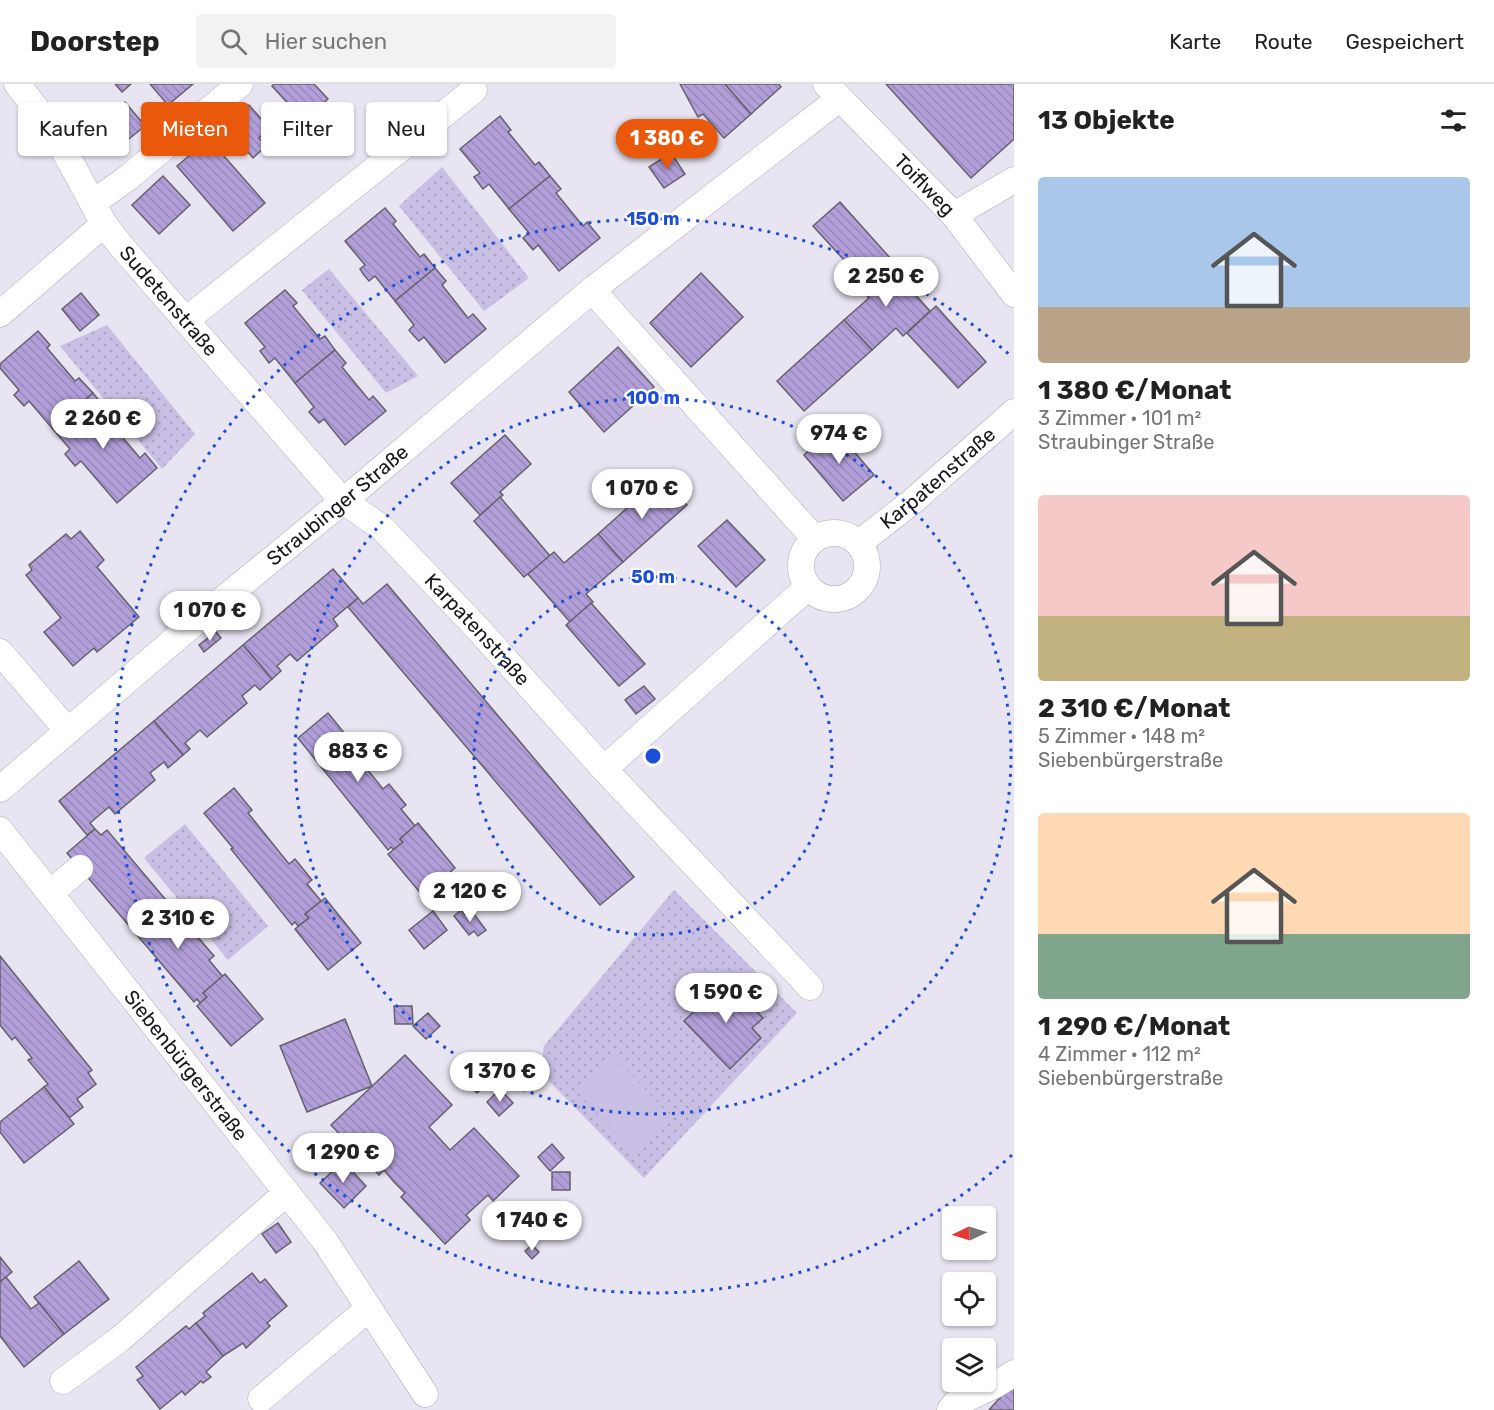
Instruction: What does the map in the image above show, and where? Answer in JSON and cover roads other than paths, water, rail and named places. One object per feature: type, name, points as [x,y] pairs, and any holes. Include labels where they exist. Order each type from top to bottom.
[{"type":"street","name":"Sudetenstraße","points":[[16,84],[53,129],[99,213],[186,320],[342,500]]},
{"type":"street","points":[[0,314],[99,213],[129,177],[240,84]]},
{"type":"street","points":[[186,320],[474,90]]},
{"type":"street","name":"Toiflweg","points":[[833,91],[954,215],[1014,294]]},
{"type":"street","name":"Straubinger Straße","points":[[0,789],[193,624],[833,91]]},
{"type":"street","points":[[954,215],[1014,180]]},
{"type":"street","points":[[592,290],[815,539]]},
{"type":"street","name":"Karpatenstraße","points":[[859,543],[913,501],[1014,412]]},
{"type":"street","name":"Karpatenstraße","points":[[342,500],[381,527],[478,629],[604,769],[810,987]]},
{"type":"street","points":[[830,532],[847,534],[859,543],[867,558],[867,576],[857,591],[839,599],[820,597],[808,587],[801,569],[804,552],[815,539],[830,532]]},
{"type":"street","points":[[604,769],[808,587]]},
{"type":"street","points":[[0,652],[68,731]]},
{"type":"street","name":"Siebenbürgerstraße","points":[[0,830],[325,1241],[425,1394]]},
{"type":"street","points":[[50,893],[81,868]]},
{"type":"street","points":[[63,1381],[120,1339],[275,1203],[288,1195]]},
{"type":"street","points":[[261,1399],[368,1309]]},
{"type":"street","points":[[950,1410],[954,1404],[995,1385],[1014,1373]]}]
